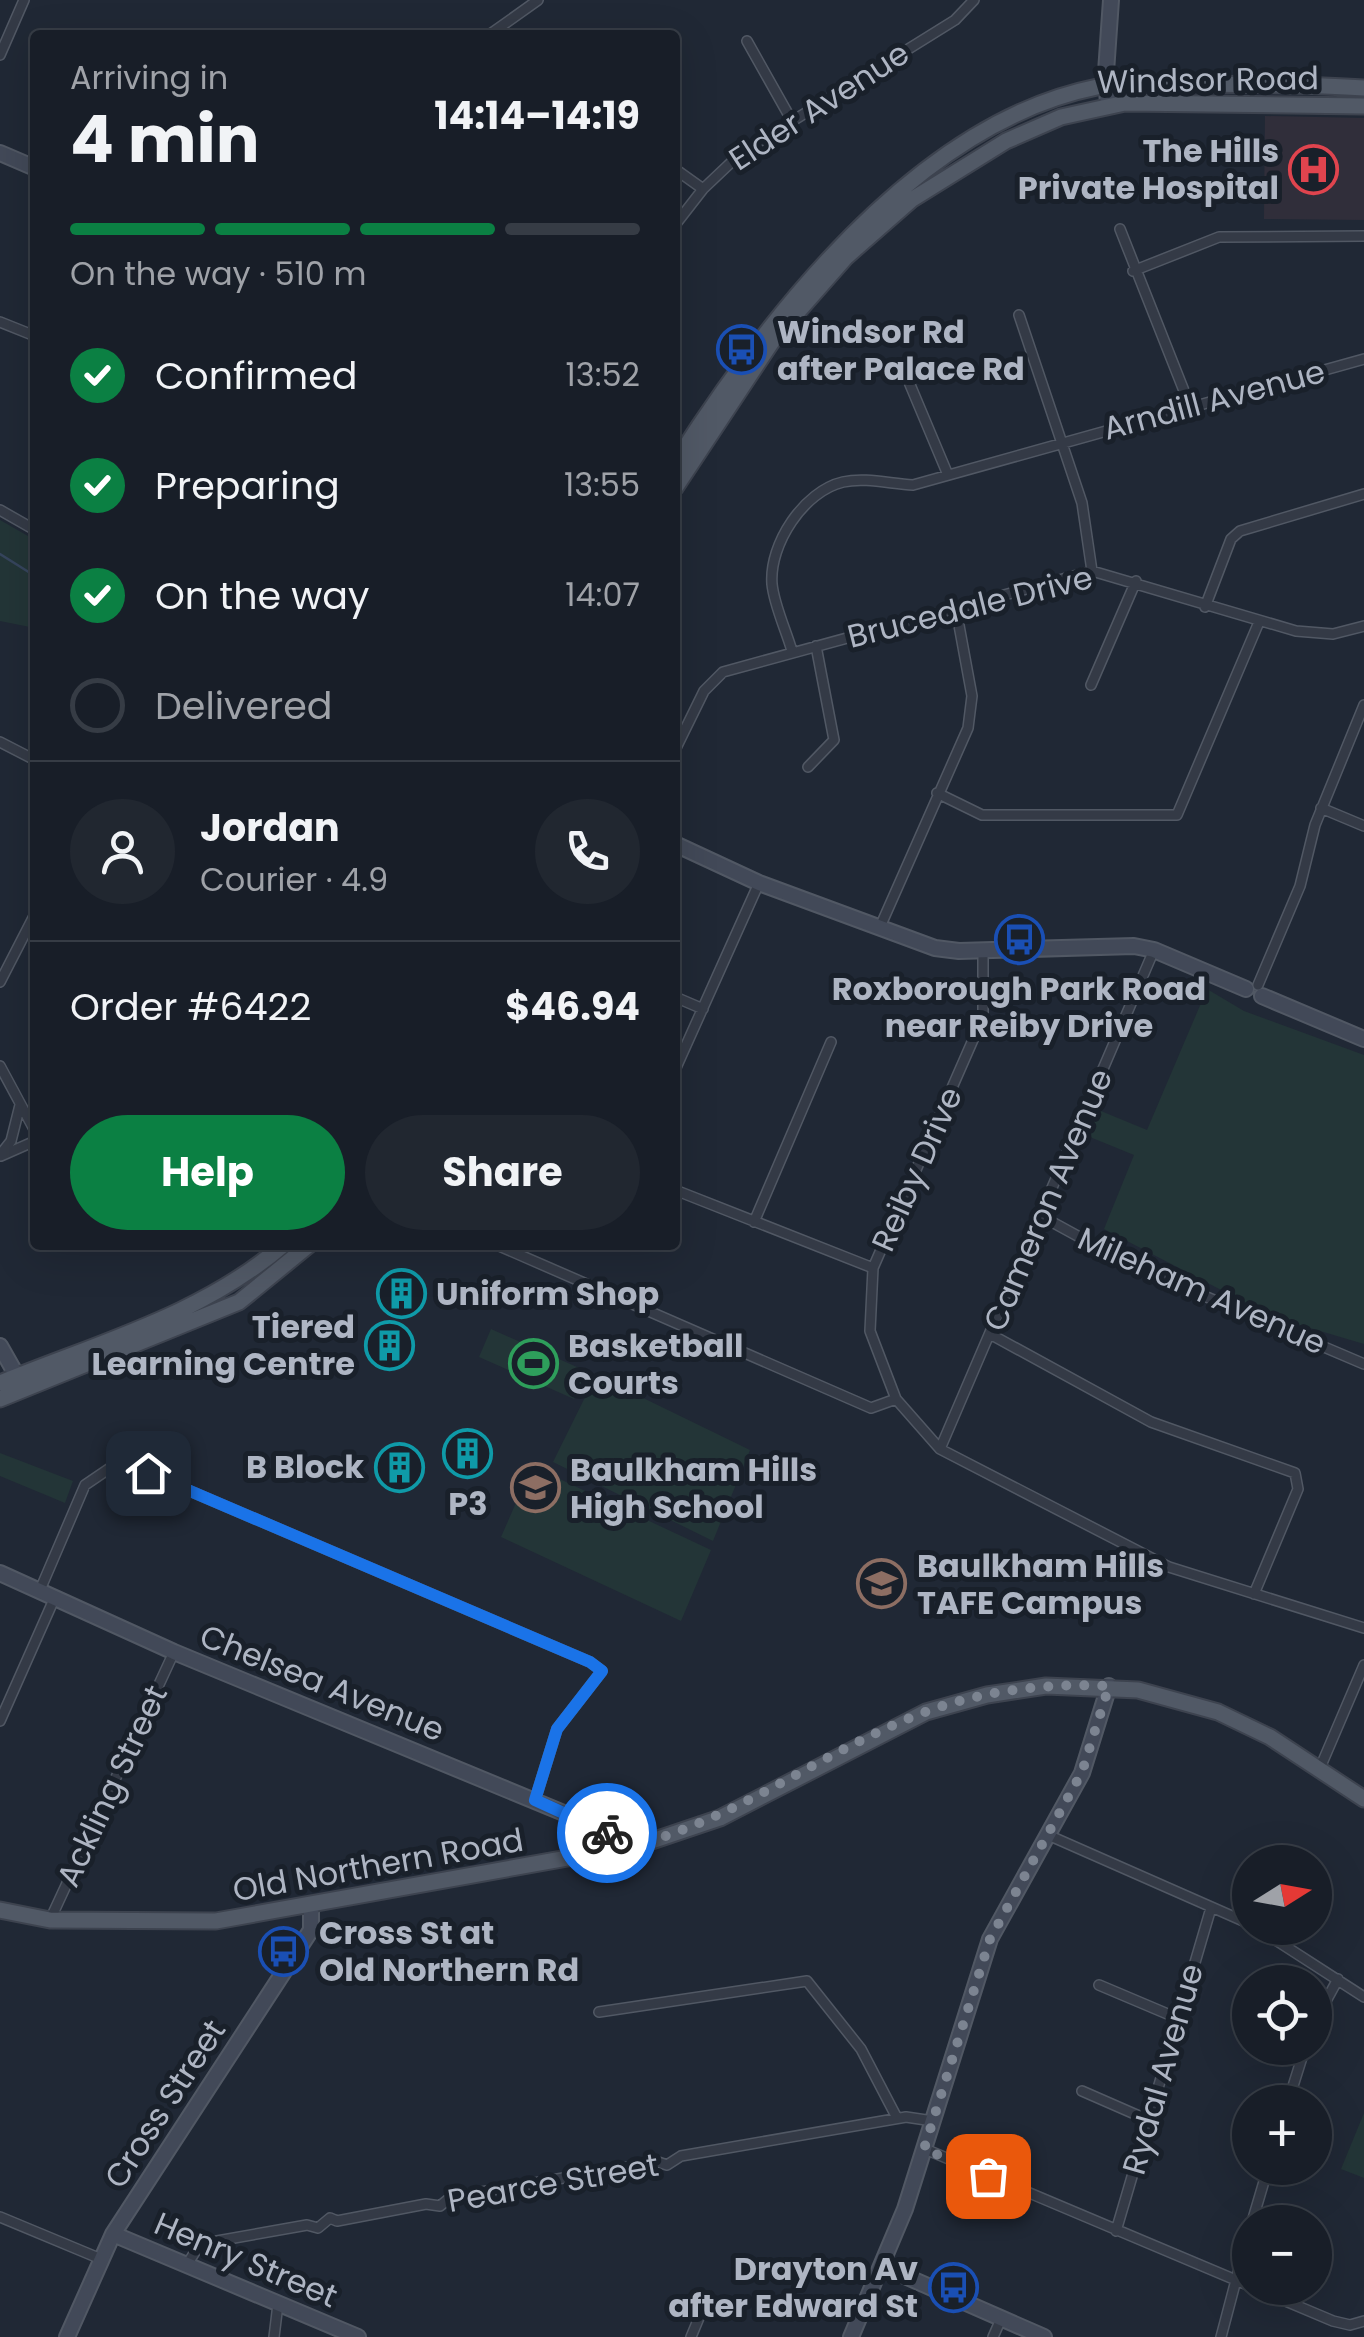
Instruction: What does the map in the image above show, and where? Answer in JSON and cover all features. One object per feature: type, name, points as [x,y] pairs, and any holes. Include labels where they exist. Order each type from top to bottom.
[{"type":"main road","name":"Windsor Road","points":[[680,450],[799,288],[859,227],[952,155],[992,130],[1050,101],[1107,86],[1364,88]]},
{"type":"main road","name":"Windsor Road","points":[[680,481],[774,340],[870,234],[912,200],[1006,141],[1061,116],[1108,105],[1364,106]]},
{"type":"main road","points":[[0,1400],[20,1383],[195,1305],[251,1272],[278,1250]]},
{"type":"main road","points":[[0,1382],[20,1383],[239,1302],[303,1250]]},
{"type":"main road","name":"Old Northern Road","points":[[0,1910],[50,1920],[216,1921],[614,1850],[664,1839],[720,1818],[883,1731],[946,1705],[1028,1688],[1109,1686],[1155,1693],[1218,1712],[1320,1768],[1364,1799]]},
{"type":"street","points":[[0,54],[24,0]]},
{"type":"street","points":[[495,30],[538,0]]},
{"type":"street","name":"Elder Avenue","points":[[680,218],[702,188],[741,152],[955,20],[974,0]]},
{"type":"street","points":[[1108,105],[1111,0]]},
{"type":"street","points":[[747,42],[792,121]]},
{"type":"street","points":[[0,153],[30,166]]},
{"type":"street","points":[[680,173],[702,188]]},
{"type":"street","points":[[1120,229],[1190,406]]},
{"type":"street","points":[[1134,271],[1219,237],[1364,236]]},
{"type":"street","points":[[1019,315],[1082,503],[1092,571]]},
{"type":"street","points":[[0,322],[30,334]]},
{"type":"street","name":"Arndill Avenue","points":[[792,651],[772,584],[775,556],[805,504],[820,492],[844,482],[913,485],[1364,359]]},
{"type":"street","points":[[906,375],[948,475]]},
{"type":"street","points":[[1205,607],[1231,538],[1240,531],[1364,494]]},
{"type":"street","points":[[0,510],[30,527]]},
{"type":"street","name":"Brucedale Drive","points":[[680,740],[710,682],[723,672],[1092,571],[1136,581],[1205,607],[1313,634],[1364,626]]},
{"type":"street","points":[[1091,685],[1136,581]]},
{"type":"street","points":[[880,927],[968,728],[972,696],[956,609]]},
{"type":"street","points":[[937,793],[982,814],[1177,815],[1258,622]]},
{"type":"street","points":[[808,767],[834,740],[816,646]]},
{"type":"street","points":[[1255,990],[1300,886],[1321,808],[1364,706]]},
{"type":"street","points":[[0,742],[30,757]]},
{"type":"street","points":[[1321,808],[1364,826]]},
{"type":"street","points":[[680,846],[759,884],[935,948],[1123,945],[1154,950],[1363,1034]]},
{"type":"street","points":[[680,1059],[759,884]]},
{"type":"street","points":[[0,982],[30,924]]},
{"type":"street","name":"Reiby Drive","points":[[983,950],[983,1017],[874,1268],[870,1331],[896,1399],[940,1449],[1170,1567],[1364,1628]]},
{"type":"street","name":"Cameron Avenue","points":[[940,1449],[1154,950]]},
{"type":"street","points":[[680,1000],[703,1009]]},
{"type":"street","points":[[754,1222],[831,1042]]},
{"type":"street","points":[[0,1066],[30,1123]]},
{"type":"street","points":[[0,1156],[11,1141],[20,1105]]},
{"type":"street","points":[[0,1156],[30,1143]]},
{"type":"street","points":[[680,1192],[874,1268]]},
{"type":"street","name":"Mileham Avenue","points":[[1041,1216],[1126,1263],[1364,1364]]},
{"type":"street","points":[[508,1250],[872,1408],[896,1399]]},
{"type":"street","points":[[990,1334],[1151,1422],[1296,1475],[1310,1467]]},
{"type":"street","points":[[0,1346],[20,1383]]},
{"type":"street","points":[[0,1721],[85,1485],[110,1468],[148,1473],[590,1662],[602,1671],[557,1729],[535,1800]]},
{"type":"street","points":[[1254,1594],[1298,1489],[1296,1475]]},
{"type":"street","name":"Chelsea Avenue","points":[[0,1573],[174,1652],[600,1828],[609,1835],[614,1850]]},
{"type":"street","name":"Ackling Street","points":[[50,1920],[174,1652]]},
{"type":"street","points":[[1320,1768],[1364,1666]]},
{"type":"street","points":[[852,2337],[924,2149],[990,1939],[1082,1772],[1109,1686]]},
{"type":"street","points":[[1048,1835],[1232,1917]]},
{"type":"street","name":"Cross Street","points":[[68,2337],[113,2234],[311,1930],[311,1906]]},
{"type":"street","name":"Rydal Avenue","points":[[1116,2231],[1210,1908]]},
{"type":"street","points":[[1284,1945],[1364,1997]]},
{"type":"street","points":[[1332,1990],[1338,1979]]},
{"type":"street","points":[[599,2012],[808,1981],[861,2049],[897,2118]]},
{"type":"street","points":[[1099,1985],[1177,2018]]},
{"type":"street","points":[[1082,2091],[1146,2119]]},
{"type":"street","name":"Pearce Street","points":[[188,2263],[200,2244],[307,2225],[318,2228],[330,2218],[426,2204],[440,2206],[451,2197],[658,2162],[666,2165],[681,2156],[897,2118],[933,2121]]},
{"type":"street","points":[[924,2149],[1232,2281]]},
{"type":"street","points":[[0,2217],[101,2259]]},
{"type":"street","name":"Henry Street","points":[[113,2234],[358,2337]]},
{"type":"street","points":[[882,2266],[1044,2337]]},
{"type":"street","points":[[1221,2337],[1232,2286]]},
{"type":"street","points":[[690,2337],[708,2296]]},
{"type":"street","points":[[274,2337],[278,2304]]},
{"type":"street","points":[[1293,2305],[1350,2325],[1364,2321]]},
{"type":"street","points":[[993,2337],[1001,2319]]},
{"type":"shaded area","name":"The Hills Private Hospital","points":[[1265,116],[1364,118],[1364,220],[1264,219]]},
{"type":"shaded area","points":[[0,520],[30,537],[30,627],[0,621]]},
{"type":"shaded area","points":[[1207,989],[1244,1011],[1364,1055],[1364,1344],[1273,1317],[1104,1229],[1134,1155],[1085,1135],[1096,1109],[1147,1130]]},
{"type":"shaded area","name":"Basketball Courts","points":[[491,1329],[586,1371],[574,1399],[479,1357]]},
{"type":"shaded area","points":[[596,1375],[750,1450],[713,1541],[553,1462]]},
{"type":"shaded area","points":[[0,1453],[73,1481],[65,1503],[0,1476]]},
{"type":"shaded area","points":[[532,1466],[711,1550],[681,1621],[501,1537]]},
{"type":"shaded area","points":[[1364,2113],[1364,2178],[1341,2169]]},
{"type":"waterway","points":[[0,554],[30,573]]},
{"type":"way so far","points":[[607,1833],[614,1850],[692,1830],[883,1731],[966,1700],[1028,1688],[1109,1686],[1106,1708],[1082,1772],[990,1939],[924,2149],[988,2176]]},
{"type":"place","name":"The Hills Private Hospital","points":[[1314,169]]},
{"type":"place","name":"Windsor Rd after Palace Rd","points":[[742,350]]},
{"type":"place","name":"Roxborough Park Road near Reiby Drive","points":[[1019,939]]},
{"type":"place","name":"Uniform Shop","points":[[401,1294]]},
{"type":"place","name":"Tiered Learning Centre","points":[[390,1345]]},
{"type":"place","name":"Basketball Courts","points":[[533,1364]]},
{"type":"place","name":"P3","points":[[468,1454]]},
{"type":"place","name":"B Block","points":[[399,1467]]},
{"type":"place","name":"Baulkham Hills High School","points":[[535,1488]]},
{"type":"place","name":"Baulkham Hills TAFE Campus","points":[[882,1584]]},
{"type":"place","name":"Cross St at Old Northern Rd","points":[[284,1951]]},
{"type":"place","name":"Drayton Av after Edward St","points":[[953,2287]]},
{"type":"route","points":[[148,1473],[590,1662],[602,1671],[593,1688],[557,1729],[535,1800],[607,1833]]}]
